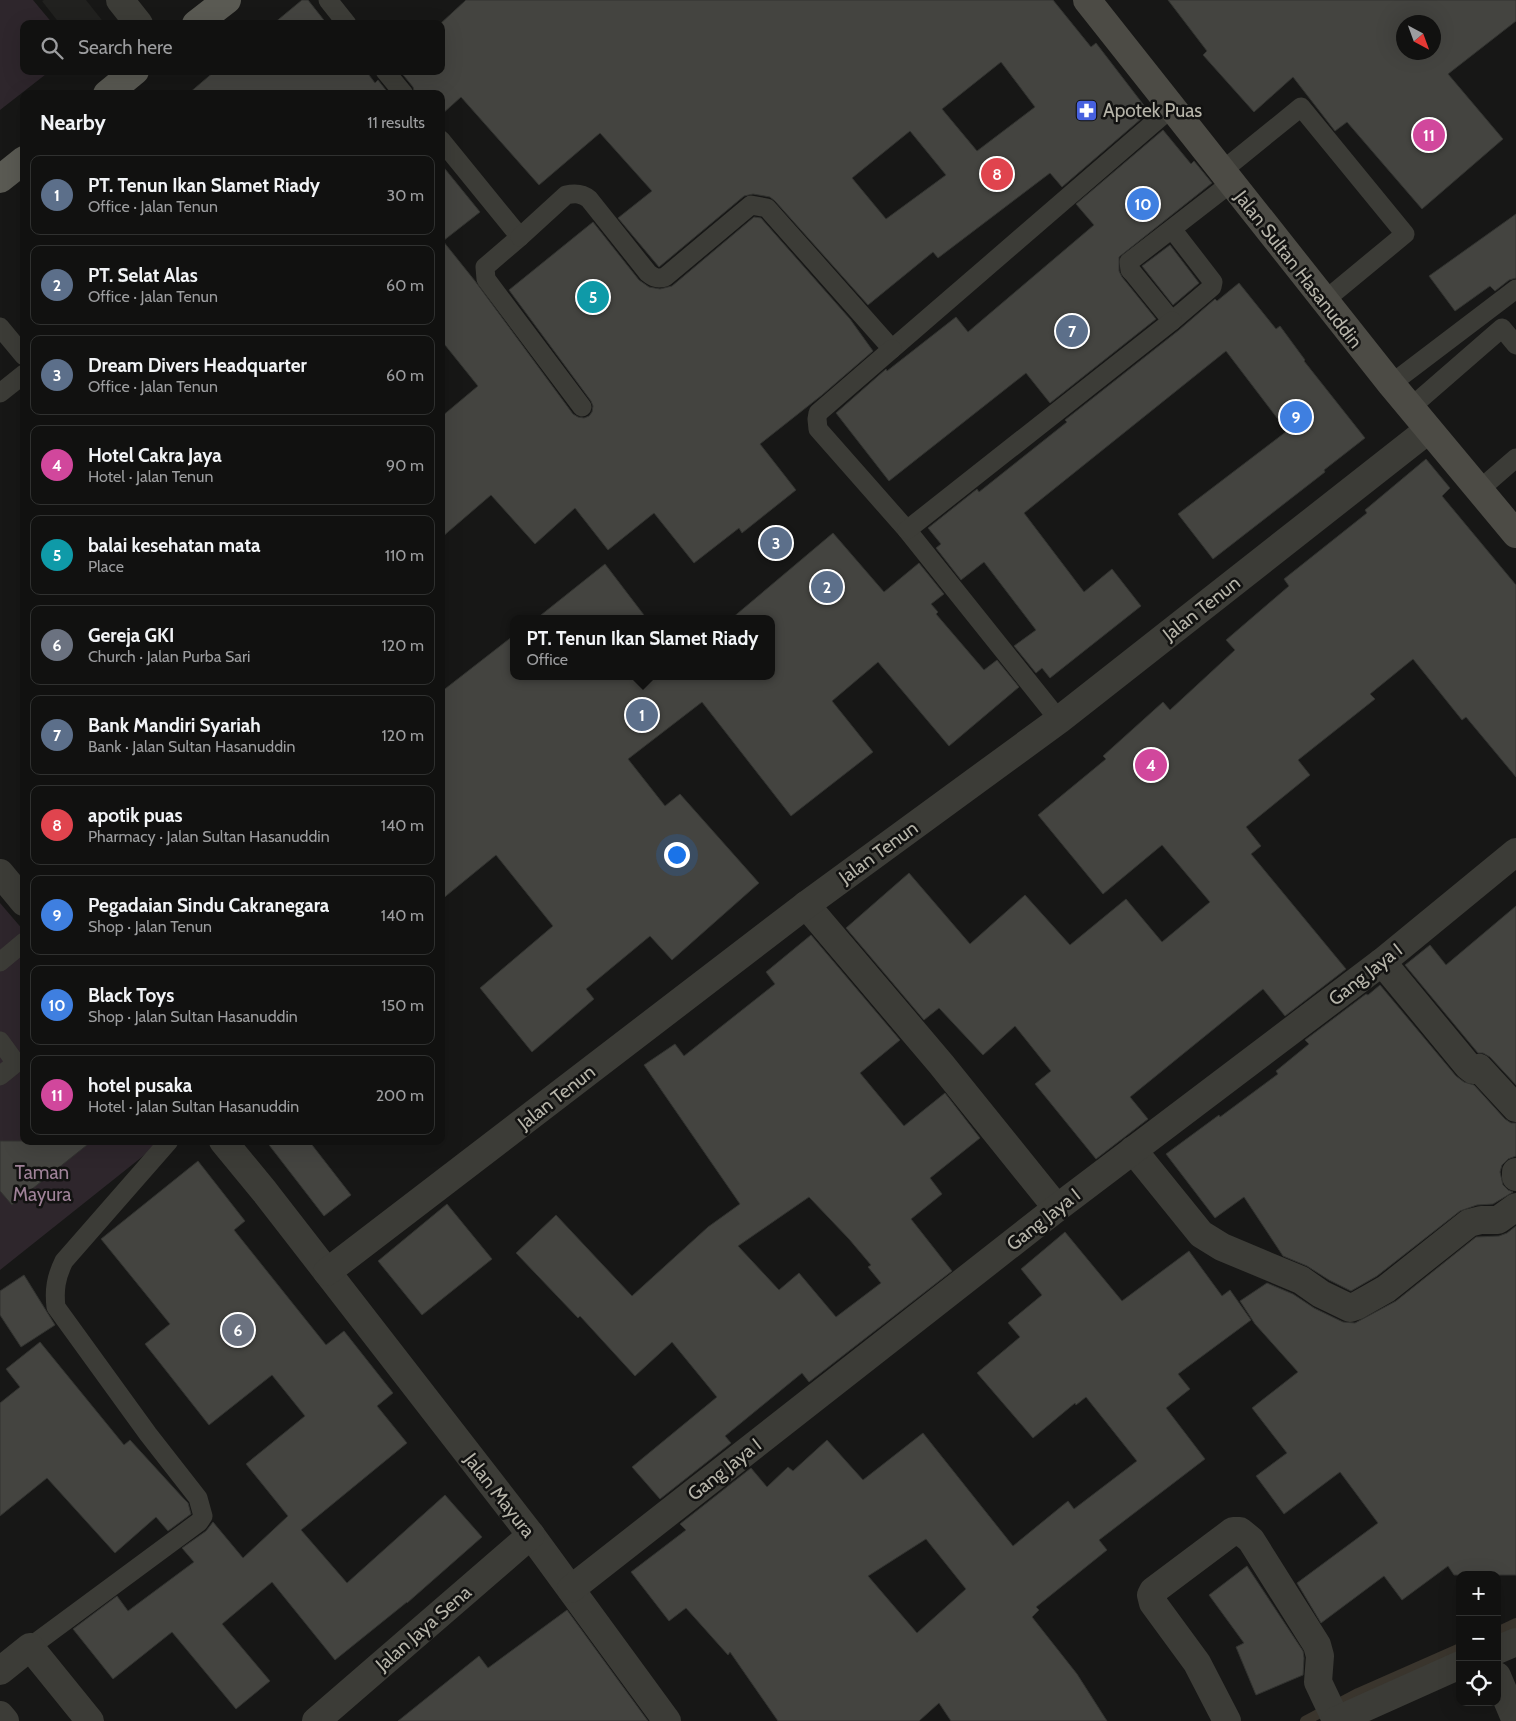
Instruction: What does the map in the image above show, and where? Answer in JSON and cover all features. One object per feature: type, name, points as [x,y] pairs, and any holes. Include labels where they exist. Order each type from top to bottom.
[{"type":"main road","points":[[201,20],[227,0]]},
{"type":"main road","name":"Jalan Sultan Hasanuddin","points":[[1087,0],[1410,408],[1516,534]]},
{"type":"main road","points":[[112,90],[130,75]]},
{"type":"main road","points":[[0,179],[20,163]]},
{"type":"street","points":[[120,0],[136,20]]},
{"type":"street","name":"Jalan Tenun","points":[[327,1272],[806,905],[1059,720],[1428,430]]},
{"type":"street","name":"Gang Jaya I","points":[[571,1590],[1057,1208],[1382,962],[1516,852]]},
{"type":"street","points":[[0,873],[20,897]]},
{"type":"street","points":[[806,905],[941,1064],[1057,1208]]},
{"type":"street","points":[[1382,962],[1468,1066],[1473,1070],[1480,1068],[1516,1108]]},
{"type":"street","name":"Jalan Mayura","points":[[226,1145],[265,1192],[531,1535],[668,1721]]},
{"type":"street","points":[[1133,1150],[1201,1234],[1222,1247],[1302,1280],[1321,1294],[1350,1308],[1386,1289],[1469,1223],[1481,1220],[1498,1220],[1516,1207]]},
{"type":"street","points":[[1516,1172],[1516,1177]]},
{"type":"street","points":[[1228,1721],[1197,1663],[1153,1603],[1151,1595],[1153,1591],[1233,1531],[1240,1531],[1251,1540],[1317,1645],[1320,1656],[1318,1682],[1335,1719],[1456,1668]]},
{"type":"street","name":"Jalan Jaya Sena","points":[[316,1721],[531,1535]]},
{"type":"street","points":[[1501,1648],[1516,1642]]},
{"type":"street","points":[[0,1670],[30,1647],[90,1721]]},
{"type":"street","points":[[1501,1685],[1516,1721]]},
{"type":"street","points":[[0,1715],[5,1721]]},
{"type":"lane","points":[[328,0],[344,20]]},
{"type":"lane","points":[[388,75],[401,90]]},
{"type":"lane","points":[[1172,321],[1130,270],[1129,262],[1172,229],[1301,106],[1405,234],[1324,300]]},
{"type":"lane","points":[[1059,720],[907,530],[823,436],[818,429],[818,413],[1171,108]]},
{"type":"lane","points":[[445,145],[520,238]]},
{"type":"lane","points":[[582,407],[486,279],[485,267],[520,238],[566,195],[574,193],[584,195],[648,273],[652,277],[658,278],[665,277],[751,205],[767,208],[892,350]]},
{"type":"lane","points":[[907,530],[1172,321],[1212,287],[1213,282],[1172,229]]},
{"type":"lane","points":[[1391,384],[1516,289]]},
{"type":"lane","points":[[0,326],[20,351]]},
{"type":"lane","points":[[1410,408],[1502,328],[1516,345]]},
{"type":"lane","points":[[0,393],[20,377]]},
{"type":"lane","points":[[1479,490],[1516,458]]},
{"type":"lane","points":[[0,962],[20,945]]},
{"type":"lane","points":[[0,1041],[16,1063],[0,1076]]},
{"type":"lane","points":[[30,1647],[199,1522],[203,1516],[198,1498],[148,1434],[56,1308],[56,1279],[64,1261],[166,1145]]},
{"type":"shaded area","points":[[86,0],[102,20],[57,20],[42,1]]},
{"type":"green space","points":[[0,0],[33,0],[50,20],[20,20],[20,75],[45,75],[26,90],[20,90],[20,94],[0,110]]},
{"type":"green space","name":"Taman Mayura","points":[[0,903],[20,926],[20,1145],[157,1145],[0,1270]]},
{"type":"building","points":[[302,0],[308,0],[324,20],[278,20]]},
{"type":"building","points":[[466,0],[1053,0],[1091,47],[1096,43],[1149,112],[1062,187],[1050,173],[938,258],[933,252],[868,305],[770,197],[753,194],[744,196],[659,267],[618,218],[652,191],[600,133],[539,185],[461,97],[445,111],[445,90],[414,90],[403,75],[445,75],[444,20]],"holes":[[[1001,62],[1035,107],[977,151],[942,109]],[[910,131],[946,175],[886,219],[852,178]]]},
{"type":"building","points":[[1168,0],[1516,0],[1516,21],[1448,74],[1503,139],[1422,209],[1347,122],[1335,131],[1293,77],[1254,112],[1203,55],[1207,51]]},
{"type":"building","points":[[210,75],[369,75],[375,83],[378,80],[386,90],[193,90]]},
{"type":"building","points":[[1163,130],[1191,164],[1194,161],[1212,183],[1119,257],[1119,271],[1122,277],[1156,319],[1050,403],[1026,373],[889,481],[836,413],[886,369],[887,371],[956,317],[968,332],[1094,225],[1076,204]]},
{"type":"building","points":[[445,169],[480,212],[445,239]]},
{"type":"building","points":[[1516,214],[1516,278],[1509,280],[1495,291],[1490,286],[1455,311],[1429,276]]},
{"type":"building","points":[[754,217],[761,218],[850,319],[873,351],[822,395],[760,444],[796,490],[742,533],[739,528],[694,563],[654,513],[608,550],[575,508],[535,544],[491,495],[445,535],[445,414],[478,386],[445,345],[445,244],[573,414],[584,418],[592,412],[593,406],[591,401],[509,290],[593,222],[639,280],[649,287],[660,289],[672,286]]},
{"type":"building","points":[[1170,245],[1199,283],[1173,305],[1142,266]]},
{"type":"building","points":[[1239,283],[1276,329],[1280,326],[1304,361],[1365,438],[1324,470],[1325,472],[1213,559],[1178,514],[1287,431],[1226,351],[1024,513],[1084,592],[1112,569],[1141,606],[1050,678],[1042,668],[1036,673],[1014,646],[1036,630],[984,562],[961,580],[936,548],[941,544],[928,528],[977,489],[979,492],[1067,422],[1065,420],[1179,330],[1215,299],[1217,301]]},
{"type":"building","points":[[1426,459],[1450,488],[1442,496],[1516,585],[1516,777],[1466,717],[1462,720],[1413,659],[1370,694],[1375,699],[1298,760],[1310,775],[1246,827],[1261,846],[1251,854],[1346,969],[1285,1016],[1263,989],[1130,1097],[1148,1119],[1096,1159],[1035,1084],[1051,1071],[1015,1026],[983,1055],[939,1008],[924,1020],[846,928],[909,873],[970,944],[1025,895],[1070,945],[1126,899],[1162,942],[1210,902],[1162,845],[1103,894],[1038,815],[1106,759],[1103,756],[1163,702],[1170,710],[1235,650],[1226,640],[1289,586],[1284,579],[1367,513],[1365,510]]},
{"type":"building","points":[[833,533],[884,592],[919,563],[944,594],[931,604],[938,612],[936,614],[984,670],[997,660],[1019,687],[949,746],[878,662],[832,701],[873,752],[791,816],[702,702],[628,759],[665,806],[680,794],[759,883],[672,960],[650,936],[586,989],[594,999],[532,1052],[480,988],[553,926],[496,855],[445,897],[445,689],[510,638],[510,680],[775,680],[775,615],[736,615]]},
{"type":"building","points":[[605,564],[644,615],[541,615]]},
{"type":"building","points":[[1516,906],[1516,1085],[1490,1057],[1483,1053],[1478,1053],[1405,965],[1430,945],[1446,965]]},
{"type":"building","points":[[811,935],[900,1040],[860,1073],[904,1126],[945,1093],[980,1138],[930,1178],[942,1194],[911,1219],[952,1271],[809,1382],[802,1373],[725,1436],[731,1443],[660,1499],[632,1467],[717,1397],[672,1342],[635,1376],[580,1316],[578,1318],[516,1253],[556,1215],[632,1296],[708,1227],[740,1204],[644,1065],[675,1044],[684,1056],[775,984],[766,972]],"holes":[[[809,1197],[871,1265],[868,1267],[881,1283],[836,1317],[799,1273],[779,1290],[738,1246]]]},
{"type":"building","points":[[1380,985],[1456,1076],[1464,1082],[1474,1085],[1505,1119],[1511,1123],[1516,1123],[1516,1156],[1508,1159],[1502,1165],[1500,1172],[1503,1185],[1513,1192],[1493,1204],[1477,1205],[1460,1211],[1377,1276],[1351,1291],[1307,1266],[1283,1256],[1244,1197],[1215,1218],[1166,1154],[1278,1074],[1276,1071],[1309,1044],[1305,1040]]},
{"type":"building","points":[[0,1141],[20,1141],[20,1145],[87,1145],[12,1205],[0,1191]]},
{"type":"building","points":[[269,1145],[312,1145],[351,1195],[324,1216]]},
{"type":"building","points":[[198,1161],[245,1221],[234,1230],[326,1345],[344,1331],[393,1393],[377,1406],[407,1443],[301,1530],[347,1583],[445,1495],[482,1537],[407,1603],[335,1660],[272,1582],[222,1624],[270,1681],[236,1709],[172,1632],[113,1679],[73,1629],[117,1596],[128,1611],[194,1562],[182,1548],[206,1531],[213,1522],[243,1558],[288,1516],[246,1464],[305,1416],[272,1375],[209,1425],[145,1344],[170,1324],[101,1239]]},
{"type":"building","points":[[447,1204],[492,1259],[422,1315],[378,1261]]},
{"type":"building","points":[[1516,1226],[1516,1575],[1501,1575],[1501,1571],[1456,1571],[1456,1575],[1454,1575],[1448,1566],[1402,1600],[1384,1576],[1321,1623],[1297,1583],[1378,1523],[1340,1472],[1284,1514],[1256,1476],[1287,1453],[1252,1408],[1298,1372],[1255,1324],[1240,1301],[1267,1283],[1293,1294],[1314,1308],[1343,1322],[1355,1323],[1396,1301],[1476,1237],[1499,1236]]},
{"type":"building","points":[[1065,1232],[1122,1301],[1189,1251],[1222,1296],[1230,1290],[1251,1320],[1178,1374],[1190,1389],[1166,1408],[1205,1459],[1099,1540],[1107,1550],[1036,1607],[1039,1610],[1032,1617],[1077,1674],[1107,1721],[951,1721],[939,1703],[919,1721],[778,1721],[730,1652],[728,1655],[686,1608],[669,1621],[631,1572],[686,1530],[680,1524],[751,1468],[767,1487],[788,1467],[793,1471],[827,1440],[863,1480],[923,1433],[1013,1546],[1068,1501],[1074,1509],[1137,1461],[1086,1397],[1076,1405],[1075,1403],[1033,1438],[977,1373],[1020,1337],[1008,1323],[1042,1295],[1021,1269]],"holes":[[[926,1539],[966,1589],[917,1633],[868,1576]]]},
{"type":"building","points":[[24,1275],[55,1325],[21,1347],[0,1315],[0,1291]]},
{"type":"building","points":[[40,1342],[124,1445],[130,1440],[188,1503],[191,1514],[168,1531],[156,1517],[115,1553],[47,1478],[0,1516],[0,1403],[20,1387],[6,1369]]},
{"type":"building","points":[[1247,1566],[1303,1651],[1304,1658],[1303,1675],[1256,1695],[1236,1647],[1244,1643],[1209,1595]]},
{"type":"building","points":[[567,1610],[648,1721],[398,1721],[479,1656],[488,1668]]},
{"type":"waterway","points":[[1501,1630],[1516,1623]]},
{"type":"waterway","points":[[1305,1721],[1358,1693],[1456,1650]]},
{"type":"place","name":"Apotek Puas","points":[[1087,110]]},
{"type":"place","name":"hotel pusaka","points":[[1429,135]]},
{"type":"place","name":"apotik puas","points":[[997,174]]},
{"type":"place","name":"Black Toys","points":[[1143,204]]},
{"type":"place","name":"balai kesehatan mata","points":[[593,297]]},
{"type":"place","name":"Bank Mandiri Syariah","points":[[1072,331]]},
{"type":"place","name":"Pegadaian Sindu Cakranegara","points":[[1296,417]]},
{"type":"place","name":"Dream Divers Headquarter","points":[[776,543]]},
{"type":"place","name":"PT. Selat Alas","points":[[827,587]]},
{"type":"place","name":"PT. Tenun Ikan Slamet Riady","points":[[642,715]]},
{"type":"place","name":"Hotel Cakra Jaya","points":[[1151,765]]},
{"type":"place","name":"Gereja GKI","points":[[238,1330]]}]
